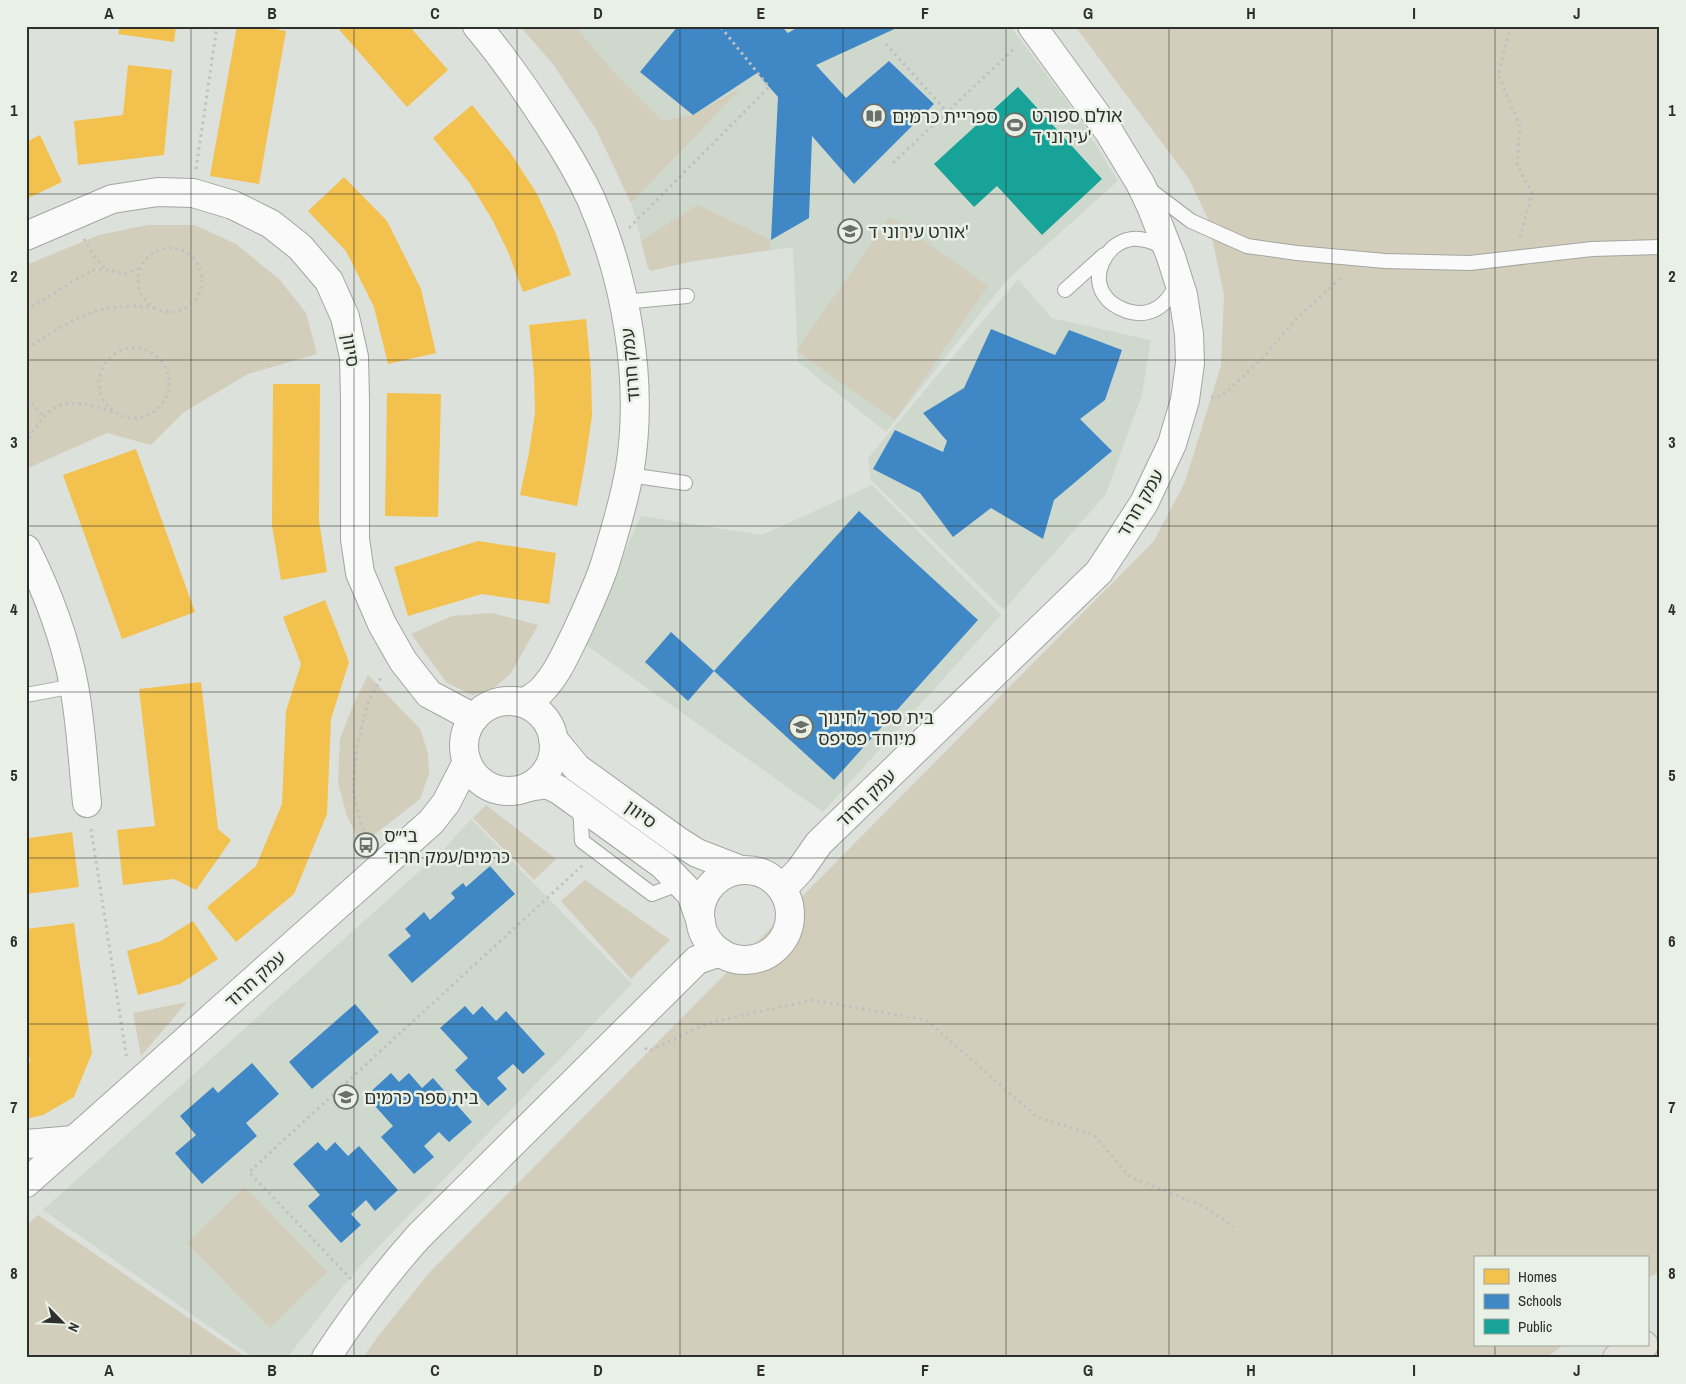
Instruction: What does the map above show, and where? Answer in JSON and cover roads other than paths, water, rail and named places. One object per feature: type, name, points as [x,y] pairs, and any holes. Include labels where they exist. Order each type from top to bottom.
[{"type":"highway","points":[[1648,1344],[1660,1338]]},
{"type":"highway","points":[[1616,1358],[1644,1346]]},
{"type":"street","name":"עמק חרוד","points":[[477,26],[530,95],[564,149],[591,198],[610,247],[623,302],[632,356],[635,411],[629,475],[617,527],[596,589],[563,661],[541,690],[526,702],[512,701]]},
{"type":"street","name":"עמק חרוד","points":[[782,890],[800,870],[819,843],[1099,572],[1144,503],[1172,444],[1185,400],[1190,363],[1189,334],[1183,295],[1175,268],[1151,206],[1140,183],[1109,132],[1033,28]]},
{"type":"street","name":"סיוון","points":[[26,236],[112,198],[158,192],[193,193],[233,205],[271,224],[300,247],[328,280],[345,317],[354,357],[355,539],[360,573],[382,624],[402,661],[429,694],[474,718]]},
{"type":"street","points":[[26,549],[43,584],[63,638],[74,686],[87,803]]},
{"type":"street","points":[[512,701],[527,704],[546,720],[553,734],[554,750],[550,765],[541,778],[529,787],[514,791],[498,790],[480,780],[467,762],[464,747],[466,731],[482,709],[496,702],[512,701]]},
{"type":"street","name":"סיוון","points":[[553,739],[578,768],[678,842],[697,853],[741,870]]},
{"type":"street","name":"עמק חרוד","points":[[26,1183],[431,822],[446,803],[467,762]]},
{"type":"street","name":"סיוון","points":[[529,787],[547,784],[559,790],[663,865],[691,894],[701,922]]},
{"type":"street","points":[[741,870],[757,872],[771,878],[782,890],[789,907],[789,922],[784,937],[765,956],[750,960],[734,959],[720,952],[706,937],[701,922],[701,907],[706,892],[713,883],[726,874],[741,870]]},
{"type":"street","points":[[326,1358],[368,1297],[391,1267],[419,1236],[697,960],[720,952]]},
{"type":"street","points":[[26,1144],[74,1140]]},
{"type":"lane","points":[[1140,183],[1191,221],[1247,246],[1297,253],[1362,259],[1470,263],[1592,249],[1660,247]]},
{"type":"lane","points":[[1065,290],[1107,253],[1119,244],[1136,238],[1160,245],[1165,249],[1175,268],[1172,294],[1165,303],[1147,312],[1136,314],[1118,308],[1105,296],[1100,286],[1100,268],[1107,253]]},
{"type":"lane","points":[[623,302],[687,296]]},
{"type":"lane","points":[[629,475],[684,483]]},
{"type":"lane","points":[[26,695],[74,686]]},
{"type":"lane","points":[[580,805],[582,842],[596,853],[652,894],[681,883]]},
{"type":"place","name":"ספריית כרמים","points":[[874,116]]},
{"type":"place","name":"אולם ספורט עירוני ד'","points":[[1015,125]]},
{"type":"place","name":"אורט עירוני ד'","points":[[850,231]]},
{"type":"place","name":"בית ספר לחינוך מיוחד פסיפס","points":[[801,727]]},
{"type":"place","name":"בי״ס כרמים/עמק חרוד","points":[[366,845]]},
{"type":"place","name":"בית ספר כרמים","points":[[346,1097]]}]
